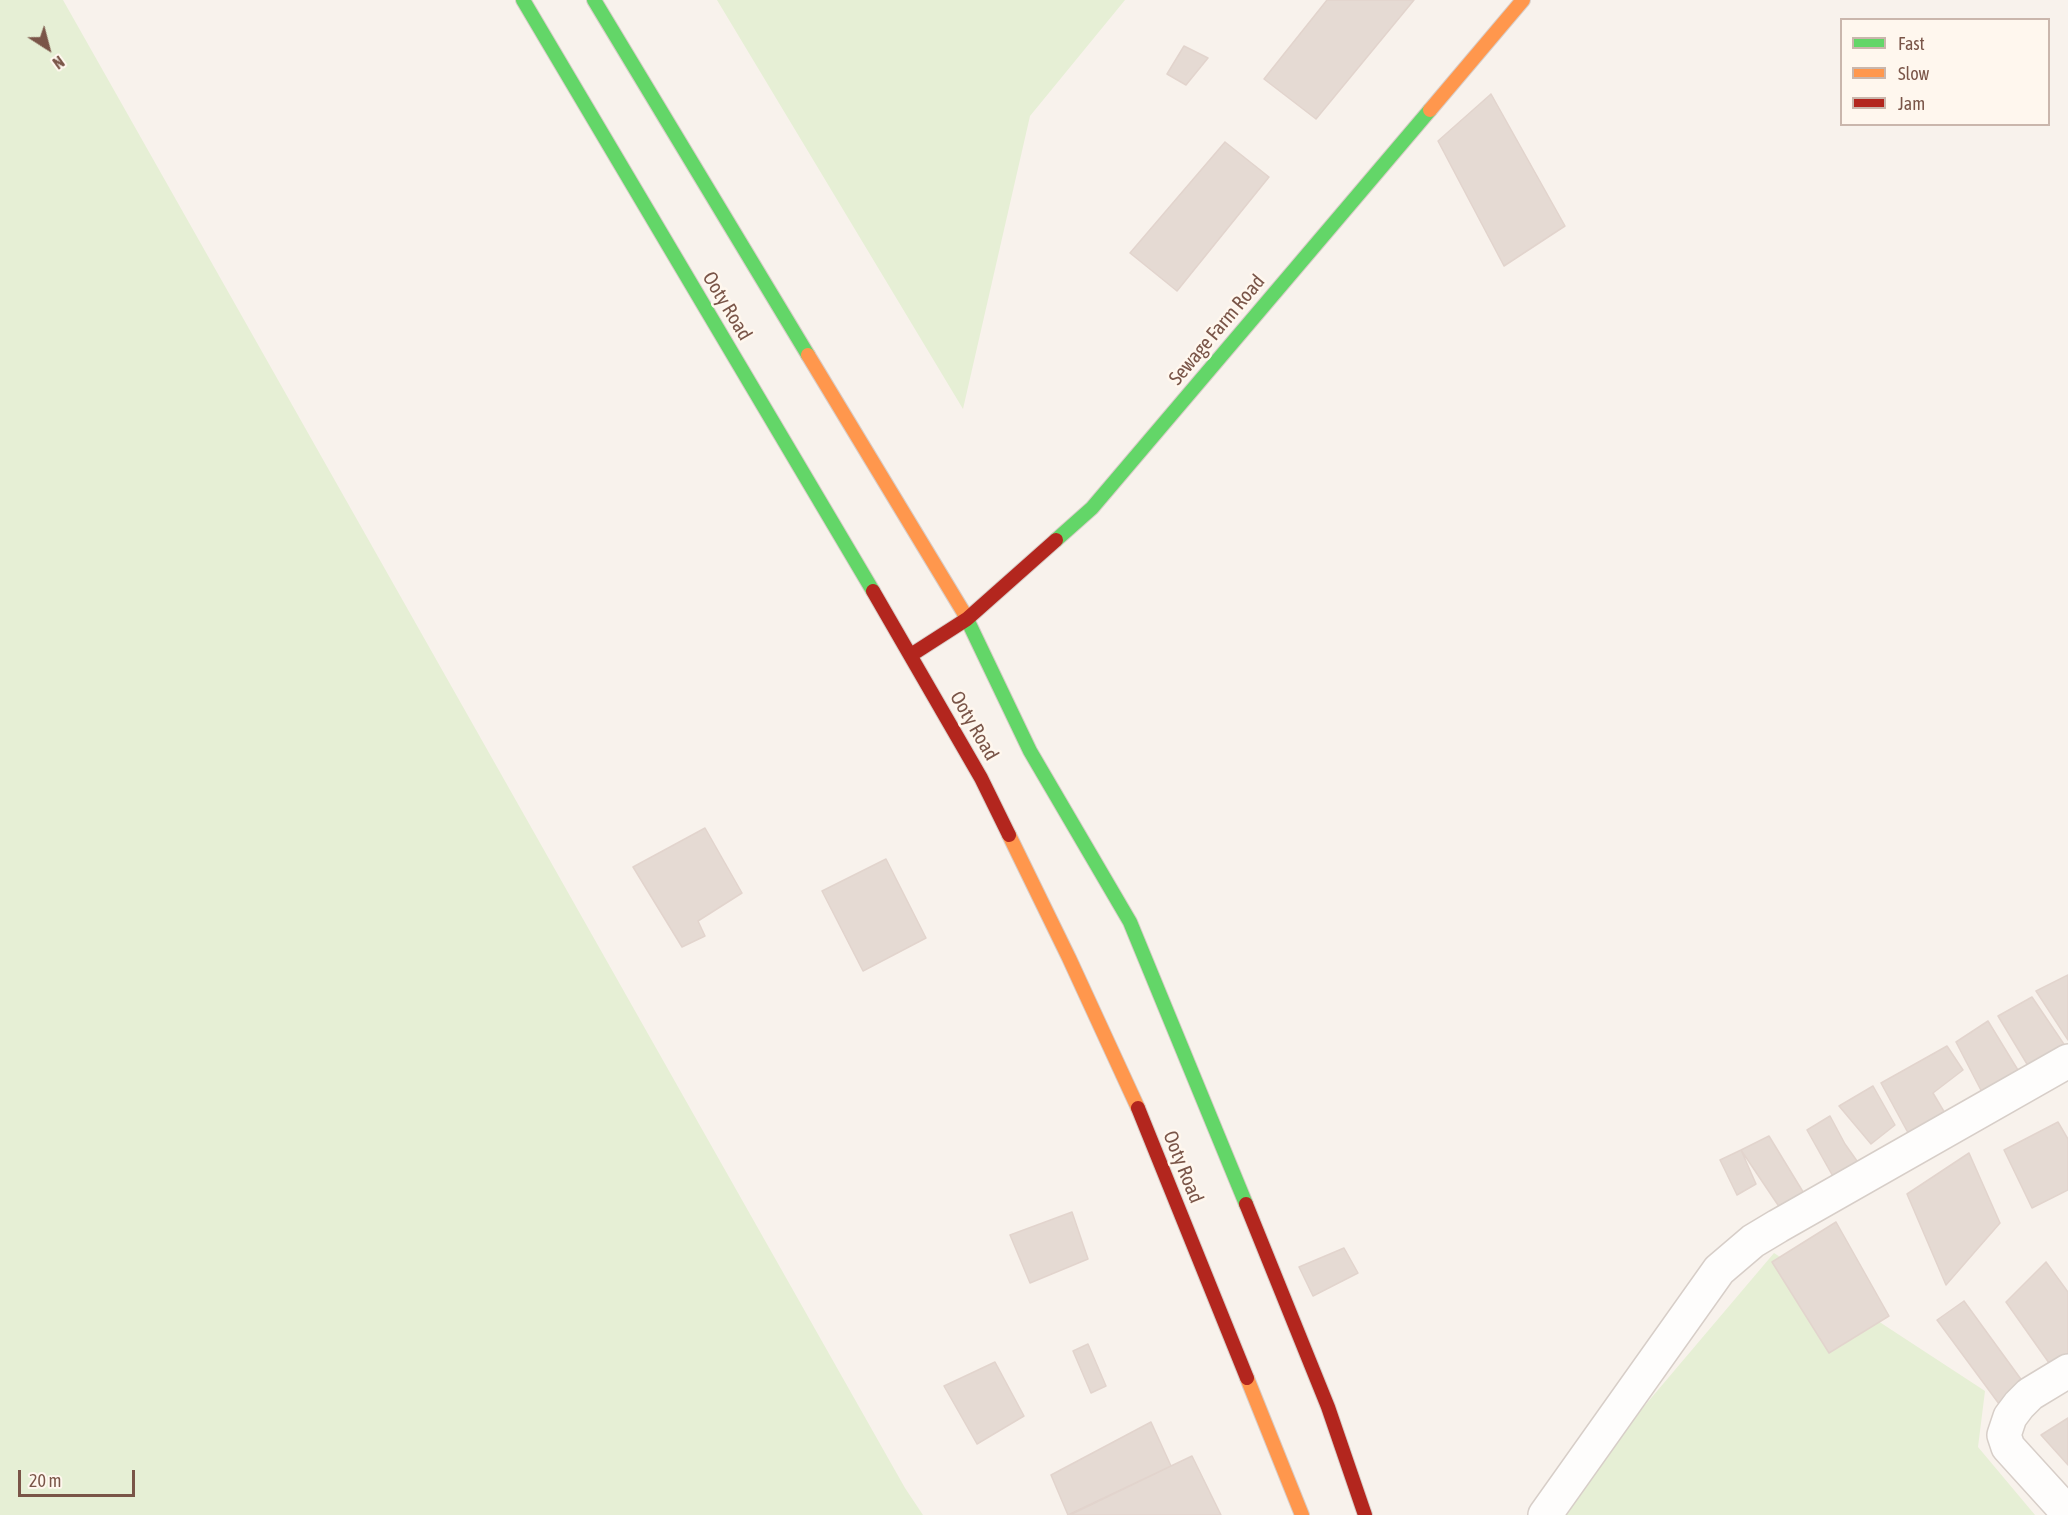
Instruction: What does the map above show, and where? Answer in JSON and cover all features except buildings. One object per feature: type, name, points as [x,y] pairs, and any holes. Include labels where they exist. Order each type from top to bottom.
[{"type":"main road","name":"Ooty Road","points":[[523,0],[911,655],[981,778],[1134,1097],[1302,1515]]},
{"type":"main road","name":"Ooty Road","points":[[594,0],[967,619],[1030,751],[1130,922],[1328,1407],[1365,1515]]},
{"type":"main road","name":"Sewage Farm Road","points":[[911,655],[967,619],[1092,508],[1523,0]]},
{"type":"street","points":[[1545,1515],[1719,1270],[1754,1241],[1778,1226],[2068,1061]]},
{"type":"street","points":[[2068,1371],[2030,1394],[2019,1405],[2010,1417],[2004,1435],[2008,1447],[2068,1514]]},
{"type":"green space","points":[[0,0],[63,0],[905,1488],[923,1515],[0,1515]]},
{"type":"green space","points":[[717,0],[1125,0],[1030,116],[963,409]]},
{"type":"green space","points":[[1774,1253],[1985,1391],[1978,1447],[2035,1515],[1552,1515]]},
{"type":"traffic: fast","points":[[523,0],[873,591]]},
{"type":"traffic: fast","points":[[594,0],[808,355]]},
{"type":"traffic: fast","points":[[1056,540],[1092,508],[1430,110]]},
{"type":"traffic: fast","points":[[964,613],[1030,751],[1130,922],[1246,1204]]},
{"type":"traffic: slow","points":[[1430,110],[1523,0]]},
{"type":"traffic: slow","points":[[808,355],[964,613]]},
{"type":"traffic: slow","points":[[1009,835],[1138,1108]]},
{"type":"traffic: slow","points":[[1247,1378],[1302,1515]]},
{"type":"traffic: jam","points":[[911,655],[967,619],[1056,540]]},
{"type":"traffic: jam","points":[[873,591],[981,778],[1009,835]]},
{"type":"traffic: jam","points":[[1138,1108],[1247,1378]]},
{"type":"traffic: jam","points":[[1246,1204],[1328,1407],[1365,1515]]}]
